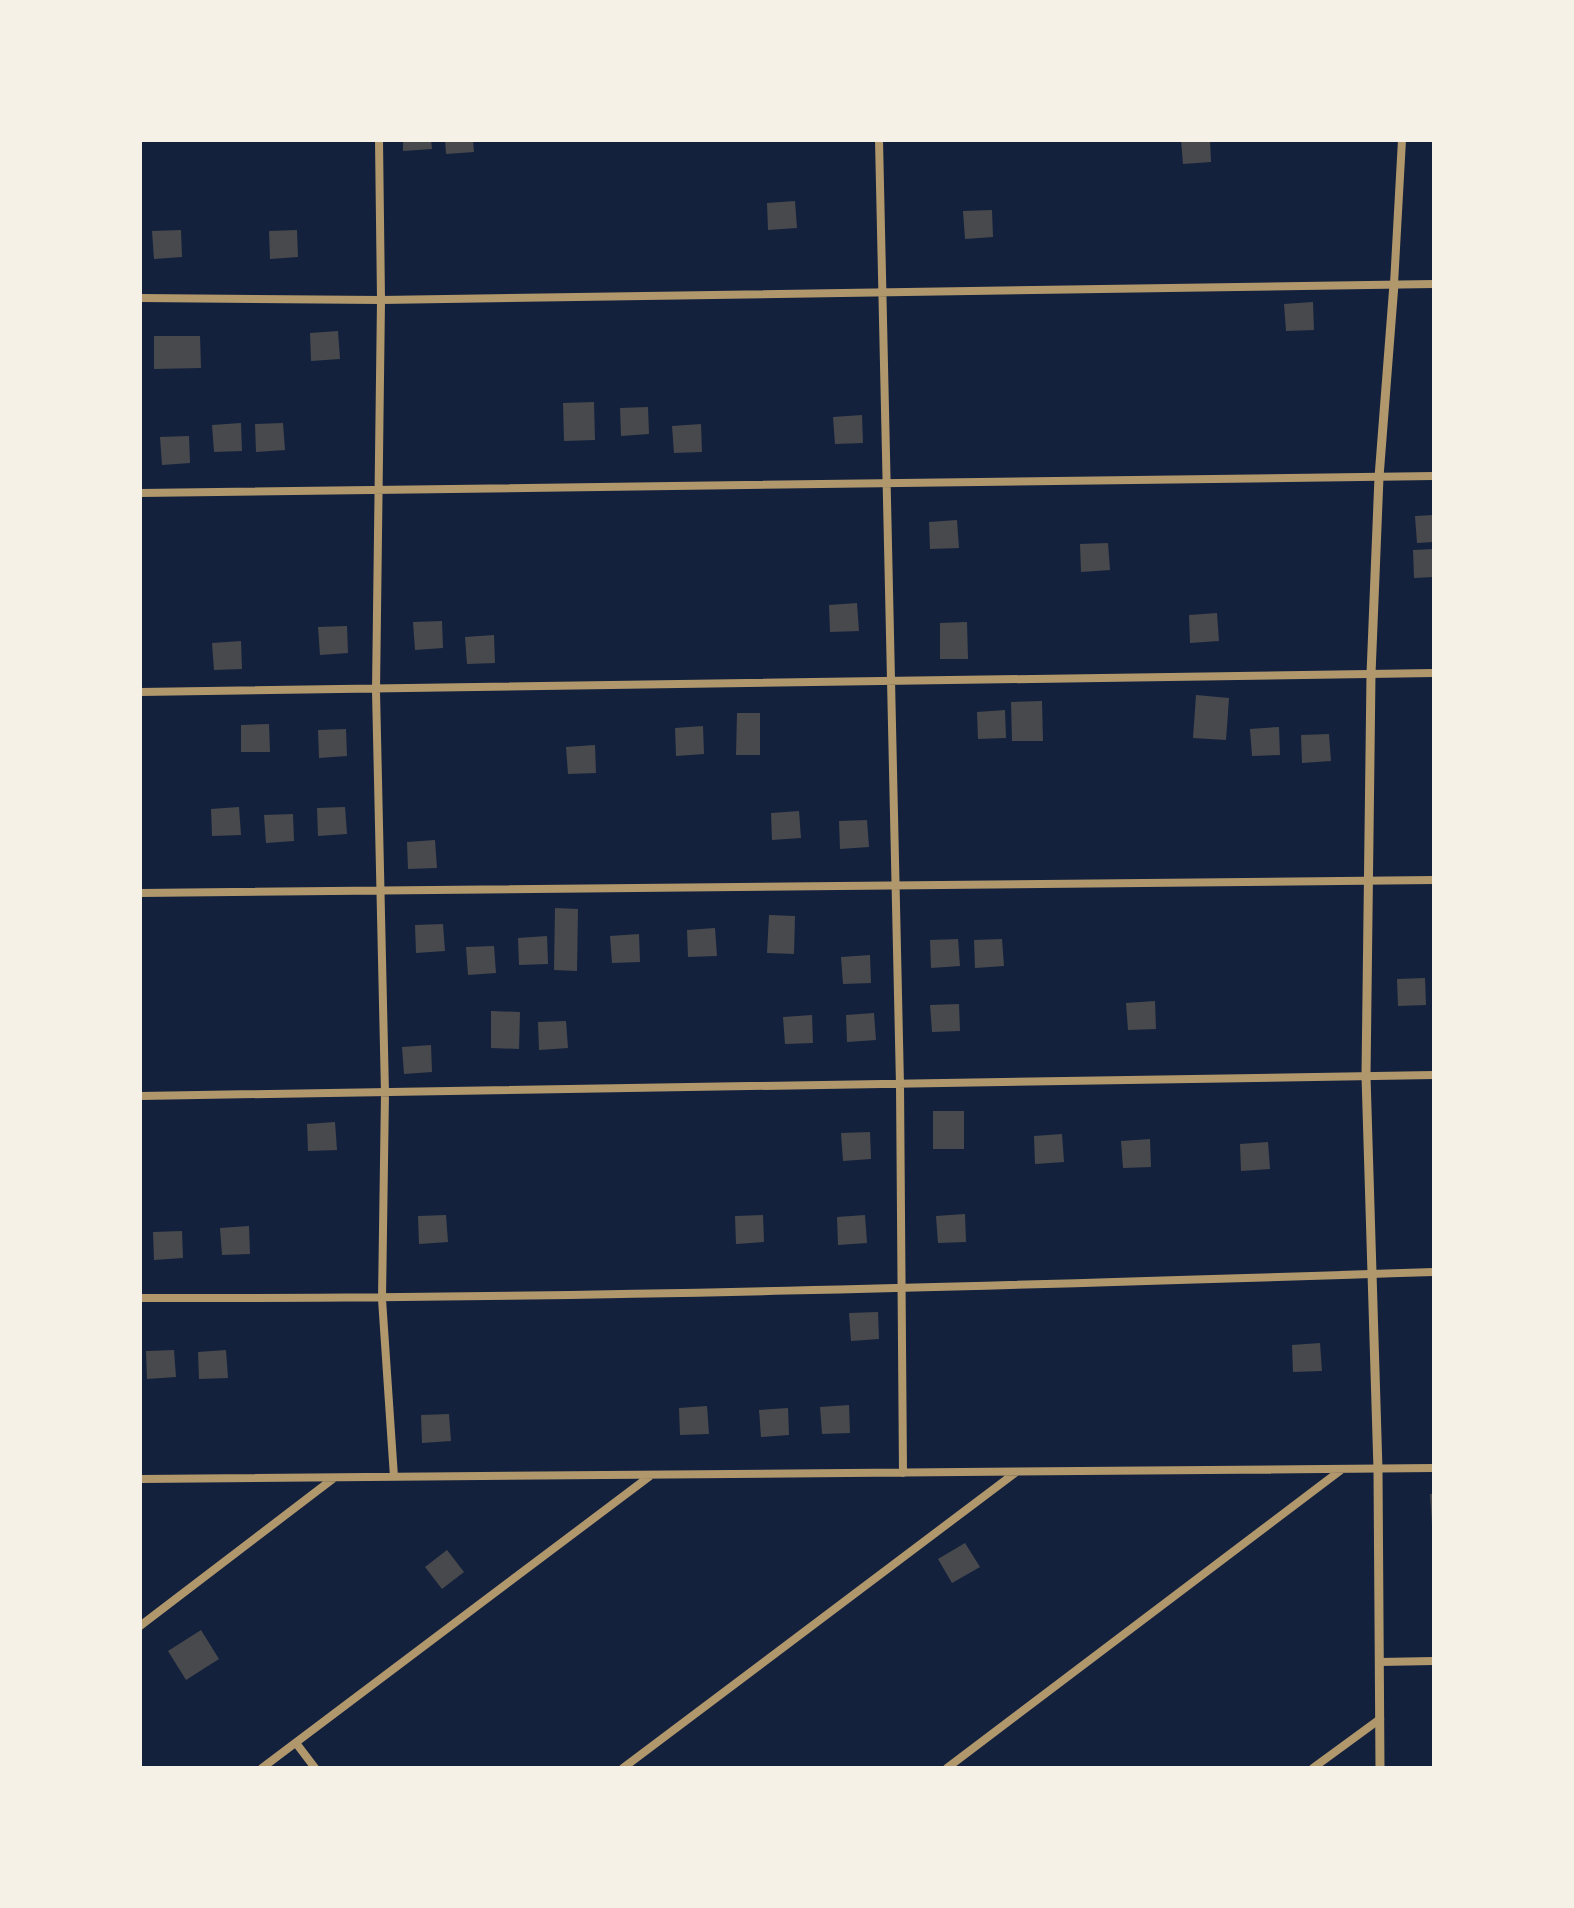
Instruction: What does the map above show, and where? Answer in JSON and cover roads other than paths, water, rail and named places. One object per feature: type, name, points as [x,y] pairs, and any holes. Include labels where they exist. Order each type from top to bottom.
[{"type":"street","points":[[379,140],[381,300],[376,691],[385,1093],[382,1299],[394,1477]]},
{"type":"street","points":[[879,140],[900,1085],[903,1473]]},
{"type":"street","points":[[1380,1768],[1378,1470],[1366,1076],[1371,674],[1379,477],[1402,140]]},
{"type":"street","points":[[140,298],[381,300],[1434,284]]},
{"type":"street","points":[[140,493],[1434,476]]},
{"type":"street","points":[[140,692],[376,691],[1434,673]]},
{"type":"street","points":[[140,893],[1434,880]]},
{"type":"street","points":[[140,1096],[1434,1075]]},
{"type":"street","points":[[140,1298],[382,1299],[902,1289],[1434,1272]]},
{"type":"street","points":[[140,1479],[1434,1468]]},
{"type":"street","points":[[947,1768],[1341,1470]]},
{"type":"street","points":[[623,1768],[1015,1472]]},
{"type":"street","points":[[262,1768],[650,1475]]},
{"type":"street","points":[[140,1626],[335,1477]]},
{"type":"street","points":[[1379,1662],[1434,1661]]},
{"type":"street","points":[[1313,1768],[1380,1719]]},
{"type":"street","points":[[296,1743],[315,1768]]}]
